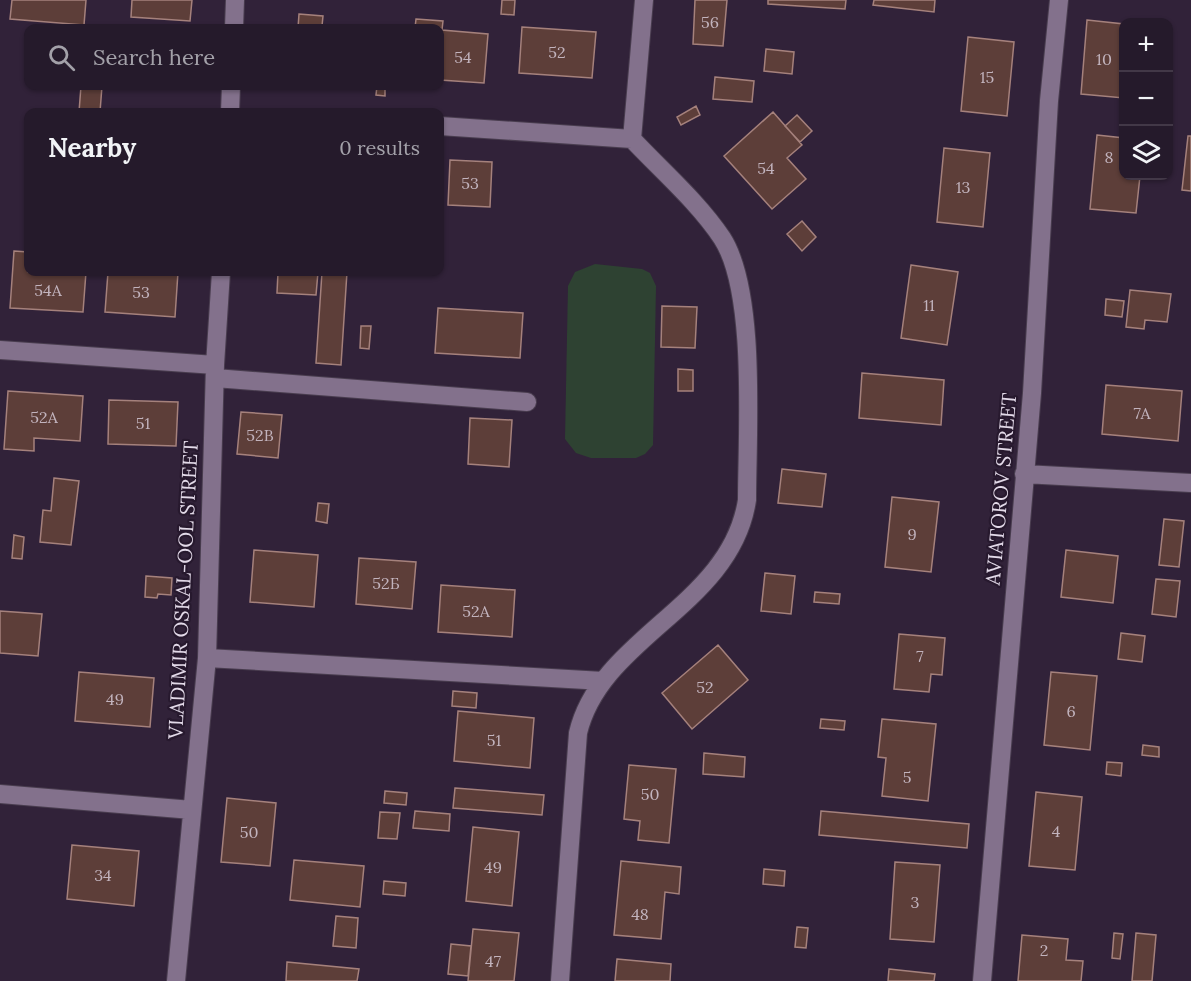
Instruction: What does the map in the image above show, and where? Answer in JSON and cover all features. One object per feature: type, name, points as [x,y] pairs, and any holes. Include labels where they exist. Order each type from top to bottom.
[{"type":"street","points":[[234,24],[235,0]]},
{"type":"street","points":[[632,139],[644,0]]},
{"type":"street","name":"AVIATOROV STREET","points":[[982,981],[1024,474],[1059,0]]},
{"type":"street","points":[[232,90],[235,108]]},
{"type":"street","points":[[444,126],[632,139],[722,238],[734,263],[741,292],[745,326],[747,500],[744,519],[737,536],[701,589],[603,681],[583,713],[578,733],[560,981]]},
{"type":"street","name":"VLADIMIR OSKAL-OOL STREET","points":[[176,981],[207,658],[215,372],[221,276]]},
{"type":"street","points":[[0,350],[527,402]]},
{"type":"street","points":[[1024,474],[1191,483]]},
{"type":"street","points":[[207,658],[603,681]]},
{"type":"street","points":[[0,794],[192,810]]},
{"type":"green space","points":[[595,264],[642,269],[650,273],[656,286],[653,445],[645,454],[636,458],[591,458],[576,453],[565,439],[568,286],[575,272]]},
{"type":"building","points":[[12,0],[86,0],[84,24],[10,19]]},
{"type":"building","points":[[132,0],[192,0],[190,21],[131,17]]},
{"type":"building","points":[[502,0],[515,0],[514,15],[501,14]]},
{"type":"building","points":[[695,0],[727,0],[723,46],[693,44]]},
{"type":"building","points":[[768,0],[846,0],[845,9],[768,4]]},
{"type":"building","points":[[874,0],[935,0],[934,12],[873,5]]},
{"type":"building","points":[[299,14],[323,16],[322,24],[298,24]]},
{"type":"building","points":[[416,19],[443,21],[443,24],[415,24]]},
{"type":"building","points":[[1087,20],[1119,23],[1119,98],[1081,94]]},
{"type":"building","points":[[522,27],[596,32],[592,78],[519,73]]},
{"type":"building","points":[[444,30],[488,34],[484,83],[444,80]]},
{"type":"building","points":[[968,37],[1014,42],[1007,116],[961,111]]},
{"type":"building","points":[[766,49],[794,52],[792,74],[764,71]]},
{"type":"building","points":[[715,77],[754,81],[752,102],[713,99]]},
{"type":"building","points":[[81,90],[102,90],[100,108],[79,108]]},
{"type":"building","points":[[377,90],[385,90],[385,96],[376,95]]},
{"type":"building","points":[[696,106],[700,115],[681,125],[677,117]]},
{"type":"building","points":[[773,112],[802,145],[787,158],[806,179],[772,209],[724,156]]},
{"type":"building","points":[[797,115],[812,131],[800,142],[785,126]]},
{"type":"building","points":[[1097,135],[1119,137],[1119,180],[1140,180],[1136,213],[1090,209]]},
{"type":"building","points":[[1188,136],[1191,136],[1191,191],[1182,190]]},
{"type":"building","points":[[944,148],[990,153],[983,227],[937,222]]},
{"type":"building","points":[[450,160],[492,162],[490,207],[448,205]]},
{"type":"building","points":[[802,221],[816,237],[802,251],[787,234]]},
{"type":"building","points":[[14,251],[24,252],[24,276],[86,276],[83,312],[10,308]]},
{"type":"building","points":[[911,265],[958,272],[947,345],[901,338]]},
{"type":"building","points":[[108,276],[178,276],[175,317],[105,312]]},
{"type":"building","points":[[278,276],[318,276],[316,295],[277,293]]},
{"type":"building","points":[[322,276],[347,276],[341,365],[316,363]]},
{"type":"building","points":[[1130,290],[1171,294],[1167,322],[1145,320],[1144,329],[1126,327]]},
{"type":"building","points":[[1106,299],[1124,301],[1122,317],[1105,315]]},
{"type":"building","points":[[662,306],[697,307],[695,348],[661,347]]},
{"type":"building","points":[[438,308],[523,313],[520,358],[435,353]]},
{"type":"building","points":[[361,326],[371,326],[369,349],[360,348]]},
{"type":"building","points":[[678,369],[693,370],[693,391],[678,391]]},
{"type":"building","points":[[862,373],[944,380],[941,425],[859,418]]},
{"type":"building","points":[[1106,385],[1182,391],[1178,441],[1102,434]]},
{"type":"building","points":[[8,391],[83,396],[80,441],[34,438],[34,451],[4,449]]},
{"type":"building","points":[[109,400],[178,402],[176,446],[108,444]]},
{"type":"building","points":[[241,412],[282,415],[278,458],[237,454]]},
{"type":"building","points":[[470,418],[512,420],[509,467],[468,464]]},
{"type":"building","points":[[782,469],[826,474],[822,507],[778,503]]},
{"type":"building","points":[[54,478],[79,481],[71,545],[40,542],[43,510],[51,511]]},
{"type":"building","points":[[892,497],[939,502],[931,572],[885,567]]},
{"type":"building","points":[[318,503],[329,504],[327,523],[316,521]]},
{"type":"building","points":[[1164,519],[1184,521],[1179,567],[1159,565]]},
{"type":"building","points":[[14,535],[24,537],[22,559],[12,558]]},
{"type":"building","points":[[254,550],[318,555],[314,607],[250,602]]},
{"type":"building","points":[[1066,550],[1118,556],[1113,603],[1061,597]]},
{"type":"building","points":[[359,558],[416,562],[412,609],[356,604]]},
{"type":"building","points":[[765,573],[795,576],[791,614],[761,611]]},
{"type":"building","points":[[146,576],[172,578],[171,595],[158,594],[157,598],[145,597]]},
{"type":"building","points":[[1156,579],[1180,581],[1176,617],[1152,614]]},
{"type":"building","points":[[441,585],[515,590],[512,637],[438,632]]},
{"type":"building","points":[[815,592],[840,594],[839,604],[814,602]]},
{"type":"building","points":[[0,611],[42,614],[38,656],[0,653]]},
{"type":"building","points":[[1121,633],[1145,636],[1142,662],[1118,659]]},
{"type":"building","points":[[899,634],[945,638],[942,675],[931,674],[929,692],[894,689]]},
{"type":"building","points":[[718,645],[748,680],[692,729],[662,693]]},
{"type":"building","points":[[79,672],[154,678],[150,727],[75,721]]},
{"type":"building","points":[[1051,672],[1097,676],[1090,750],[1044,745]]},
{"type":"building","points":[[453,691],[477,693],[476,708],[452,706]]},
{"type":"building","points":[[458,711],[534,718],[530,768],[454,761]]},
{"type":"building","points":[[821,719],[845,721],[844,730],[820,728]]},
{"type":"building","points":[[882,719],[936,724],[928,801],[882,796],[886,758],[878,757]]},
{"type":"building","points":[[1143,745],[1159,747],[1159,757],[1142,755]]},
{"type":"building","points":[[704,753],[745,757],[744,777],[703,774]]},
{"type":"building","points":[[1107,762],[1122,763],[1121,776],[1106,774]]},
{"type":"building","points":[[629,765],[676,769],[669,843],[638,840],[640,821],[624,819]]},
{"type":"building","points":[[455,788],[544,795],[542,815],[453,808]]},
{"type":"building","points":[[385,791],[407,793],[406,805],[384,803]]},
{"type":"building","points":[[1036,792],[1082,797],[1075,870],[1029,866]]},
{"type":"building","points":[[227,798],[276,803],[270,866],[221,862]]},
{"type":"building","points":[[415,811],[450,814],[449,831],[413,828]]},
{"type":"building","points":[[821,811],[969,824],[967,848],[819,835]]},
{"type":"building","points":[[380,812],[400,813],[397,839],[378,838]]},
{"type":"building","points":[[473,827],[519,832],[512,906],[466,901]]},
{"type":"building","points":[[72,845],[139,851],[134,906],[67,899]]},
{"type":"building","points":[[294,860],[364,866],[360,907],[290,900]]},
{"type":"building","points":[[621,861],[681,867],[679,894],[665,892],[661,939],[614,935]]},
{"type":"building","points":[[895,862],[940,865],[934,942],[890,939]]},
{"type":"building","points":[[764,869],[785,871],[784,886],[763,884]]},
{"type":"building","points":[[384,881],[406,883],[405,896],[383,894]]},
{"type":"building","points":[[336,916],[358,918],[356,948],[333,946]]},
{"type":"building","points":[[797,927],[808,928],[806,948],[795,947]]},
{"type":"building","points":[[473,929],[519,933],[514,981],[468,981]]},
{"type":"building","points":[[1114,933],[1123,934],[1120,959],[1112,958]]},
{"type":"building","points":[[1136,933],[1156,935],[1152,981],[1132,981]]},
{"type":"building","points":[[1022,935],[1068,939],[1066,960],[1083,961],[1081,981],[1018,981]]},
{"type":"building","points":[[451,944],[471,946],[468,976],[448,974]]},
{"type":"building","points":[[617,959],[671,964],[670,981],[615,981]]},
{"type":"building","points":[[287,962],[359,969],[357,981],[286,981]]},
{"type":"building","points":[[889,969],[935,974],[934,981],[888,981]]}]
